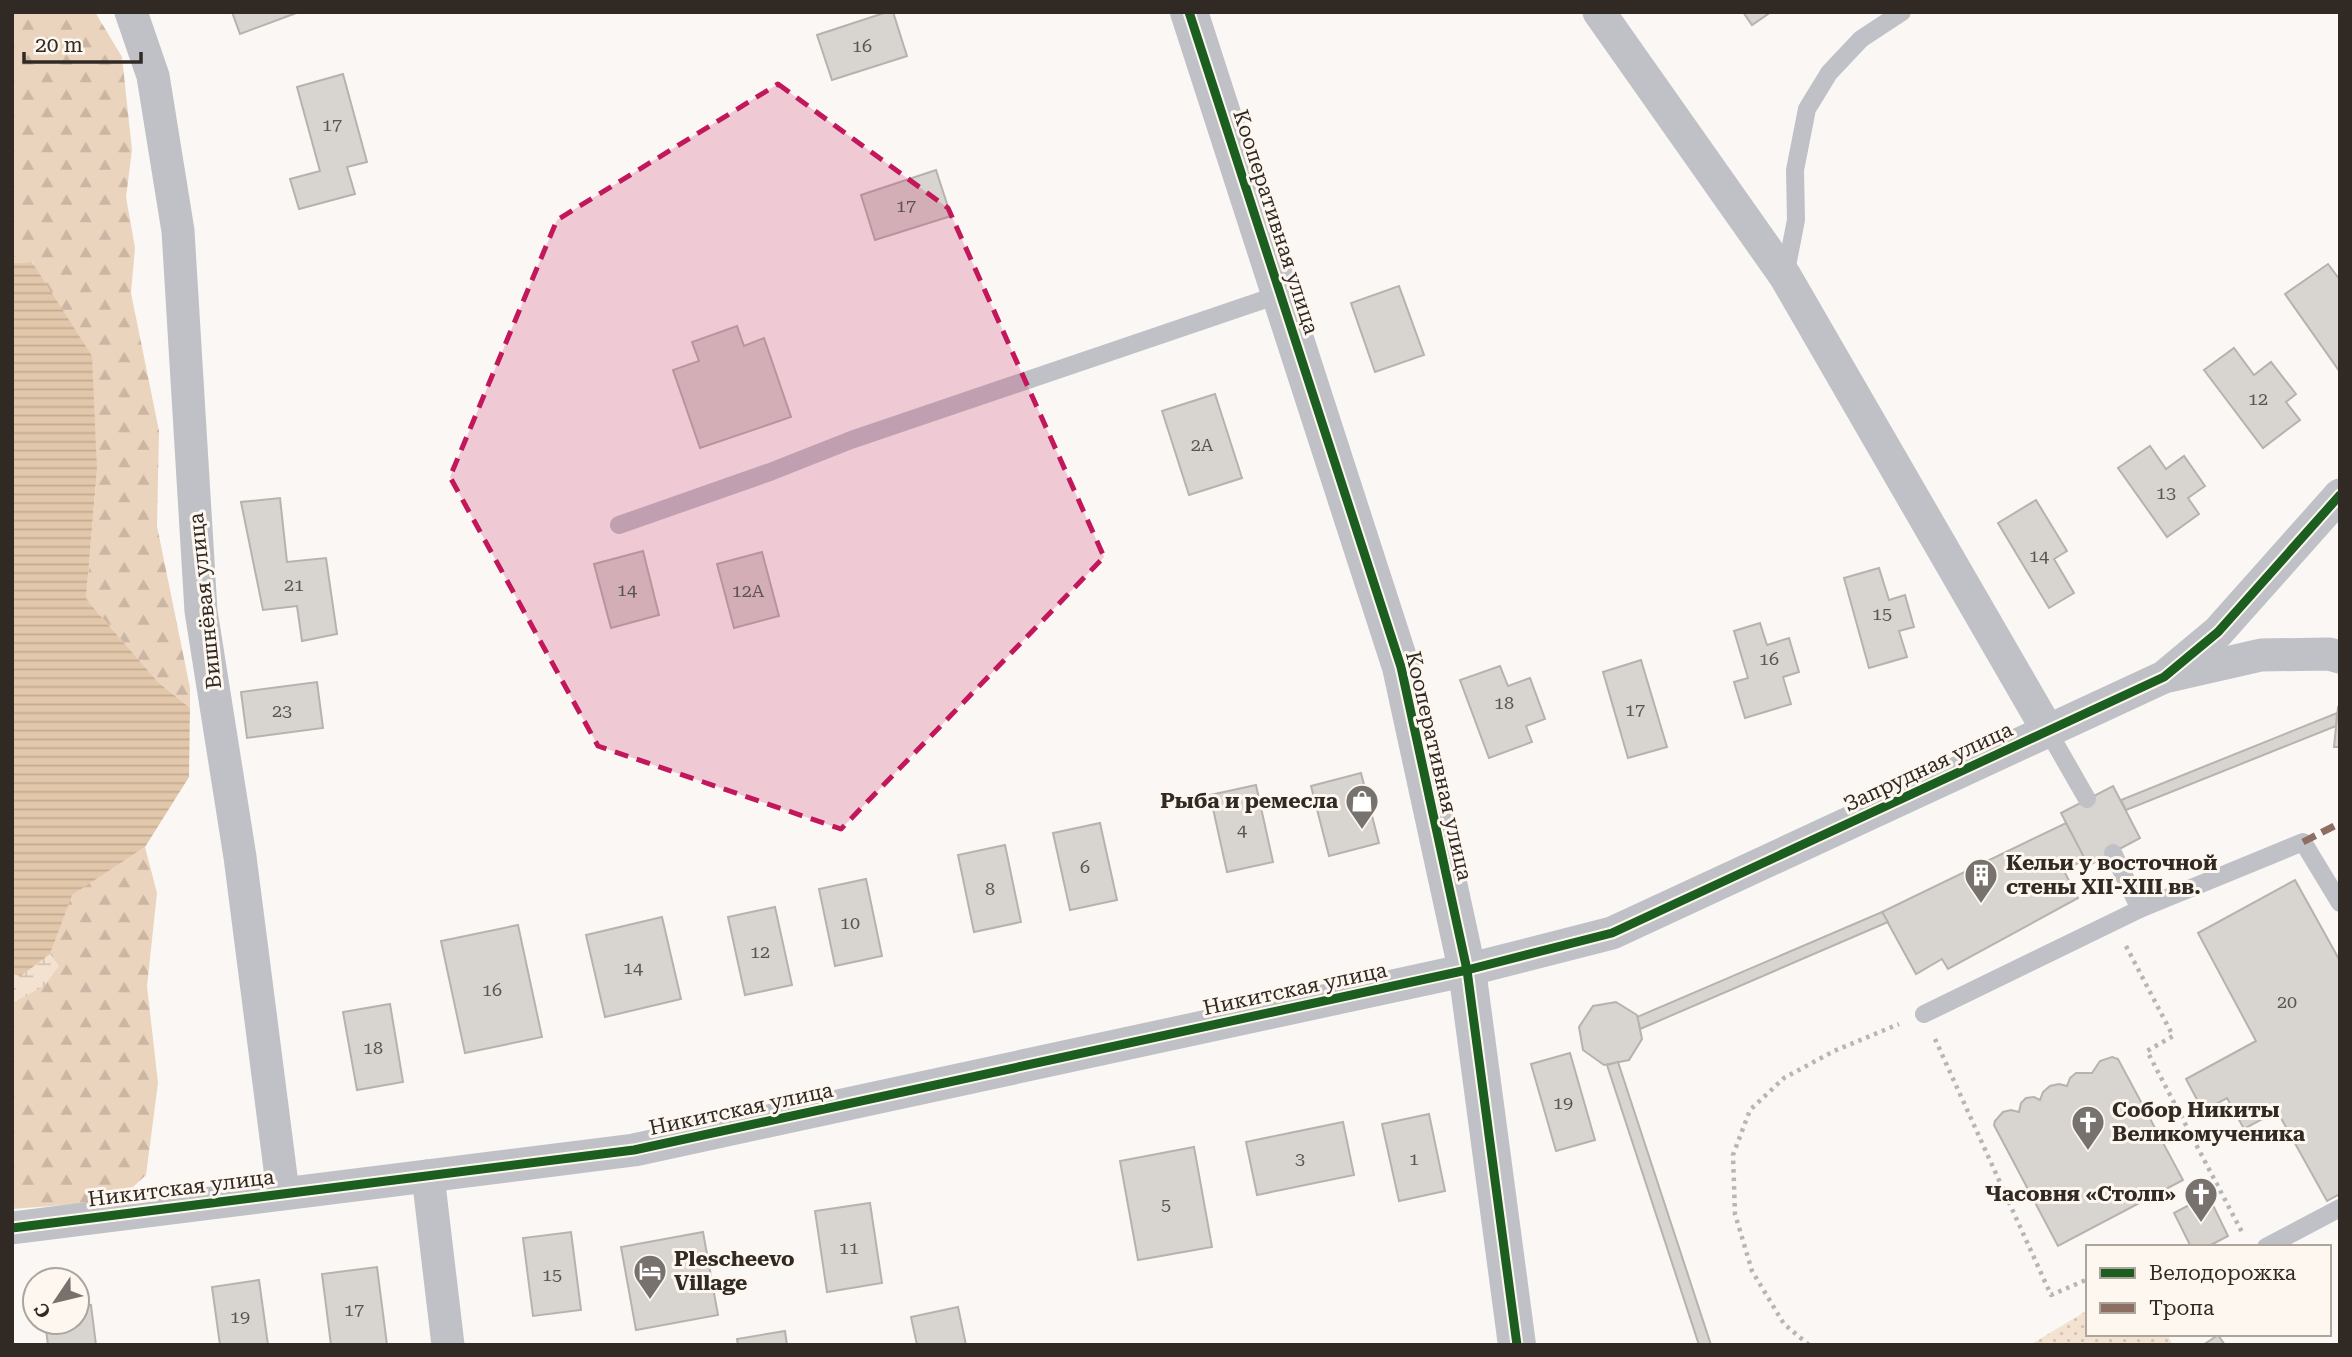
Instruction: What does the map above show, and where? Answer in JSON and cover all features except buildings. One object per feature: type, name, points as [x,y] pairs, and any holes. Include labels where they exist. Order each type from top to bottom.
[{"type":"street","name":"Вишнёвая улица","points":[[131,12],[153,76],[178,231],[201,611],[240,857],[283,1192]]},
{"type":"street","name":"Кооперативная улица","points":[[1189,12],[1401,667],[1467,970],[1517,1345]]},
{"type":"street","points":[[1599,12],[1786,276],[2048,731]]},
{"type":"street","name":"Запрудная улица","points":[[1467,970],[1612,933],[2164,677],[2218,632],[2340,495]]},
{"type":"street","points":[[2164,677],[2261,655],[2329,654],[2340,657]]},
{"type":"street","name":"Никитская улица","points":[[12,1228],[634,1150],[1467,970]]},
{"type":"street","points":[[428,1176],[448,1345]]},
{"type":"lane","points":[[1786,276],[1796,220],[1795,170],[1807,109],[1829,73],[1861,39],[1902,12]]},
{"type":"lane","points":[[619,525],[770,472],[851,440],[1281,294]]},
{"type":"lane","points":[[2048,731],[2087,799]]},
{"type":"lane","points":[[1924,1014],[2113,921],[2303,842],[2340,904]]},
{"type":"lane","points":[[2113,853],[2140,909]]},
{"type":"lane","points":[[2270,1245],[2340,1208]]},
{"type":"path","points":[[2113,921],[2173,1036],[2147,1051],[2243,1234]]},
{"type":"path","points":[[1809,1345],[1784,1324],[1752,1271],[1735,1214],[1733,1155],[1750,1110],[1784,1078],[1834,1051],[1924,1014],[2051,1295],[2086,1280]]},
{"type":"highlighted area","points":[[778,84],[948,208],[1104,557],[841,829],[598,746],[450,477],[557,220]]},
{"type":"green space","points":[[12,12],[95,12],[122,57],[132,150],[126,197],[135,248],[131,293],[159,431],[157,526],[190,688],[190,708],[158,682],[86,599],[97,470],[33,262],[12,263]]},
{"type":"green space","points":[[145,847],[157,893],[147,986],[158,1083],[146,1175],[118,1201],[12,1209],[12,1001],[16,1001],[58,966],[50,954],[71,895]]},
{"type":"green space","points":[[50,954],[59,966],[44,986],[12,1001],[12,974],[21,976]]},
{"type":"green space","points":[[2086,1311],[2086,1336],[2168,1336],[2173,1345],[2030,1345]]},
{"type":"shaded area","points":[[32,262],[92,356],[97,470],[86,599],[158,682],[190,708],[189,777],[145,847],[72,895],[50,954],[21,976],[12,974],[12,263]]},
{"type":"marked path","points":[[2303,842],[2340,823]]},
{"type":"cycle path","points":[[1189,12],[1401,667],[1467,970],[1517,1345]]},
{"type":"cycle path","points":[[12,1228],[634,1150],[1467,970],[1612,933],[2164,677],[2218,632],[2340,495]]},
{"type":"place","name":"Рыба и ремесла","points":[[1362,831]]},
{"type":"place","name":"Кельи у восточной стены XII-XIII вв.","points":[[1981,905]]},
{"type":"place","name":"Собор Никиты Великомученика","points":[[2088,1152]]},
{"type":"place","name":"Часовня «Столп»","points":[[2201,1224]]},
{"type":"place","name":"Plescheevo Village","points":[[650,1301]]}]
